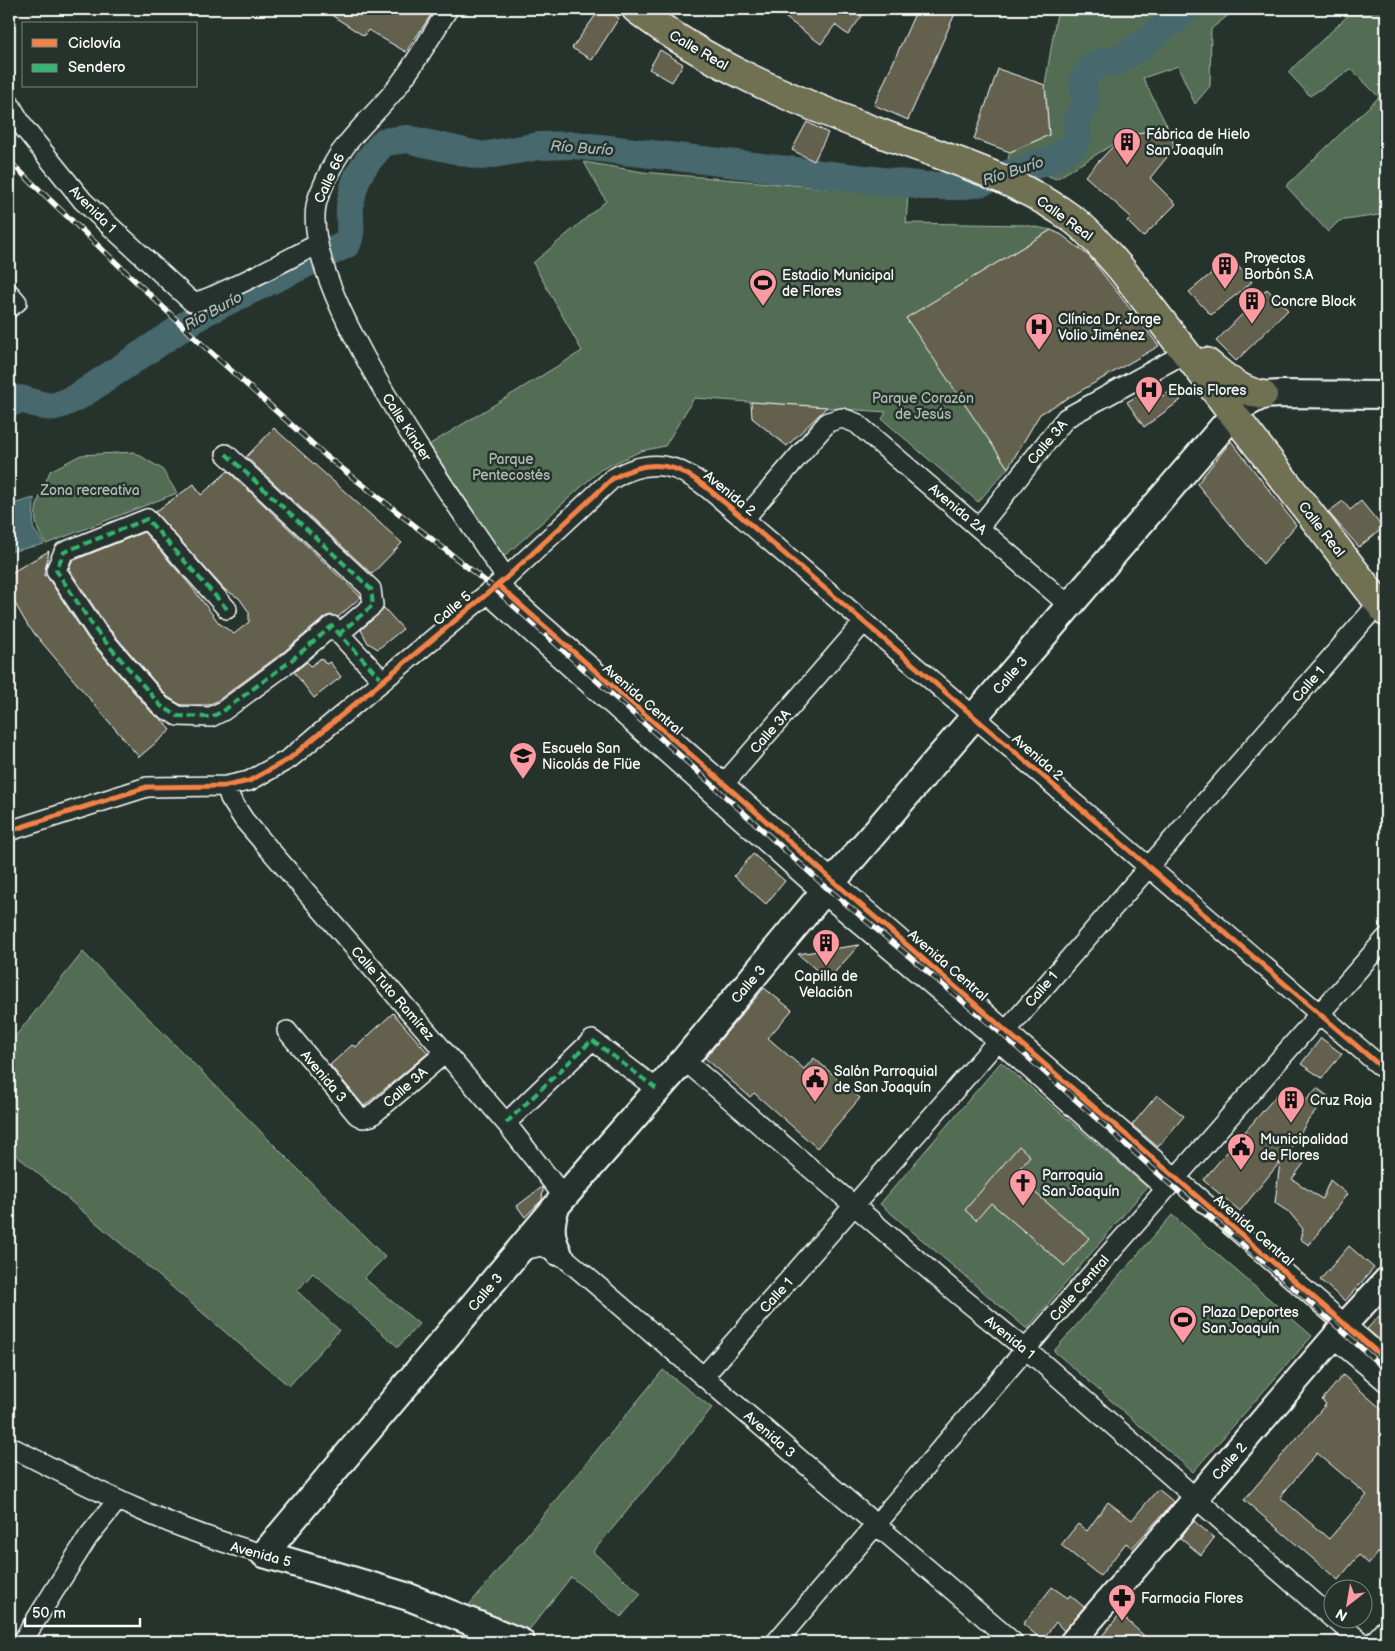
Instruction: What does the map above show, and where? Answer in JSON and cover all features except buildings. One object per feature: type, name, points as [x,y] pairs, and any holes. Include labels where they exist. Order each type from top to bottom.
[{"type":"main road","name":"Calle Real","points":[[636,9],[686,45],[740,74],[855,123],[1024,190],[1075,222],[1098,241],[1187,352],[1233,415],[1383,608]]},
{"type":"main road","points":[[1187,352],[1200,356],[1226,380],[1241,389],[1264,395],[1386,395]]},
{"type":"main road","name":"Calle 3","points":[[264,1554],[519,1250],[684,1060],[828,887],[1233,415],[1248,401],[1264,395]]},
{"type":"main road","points":[[558,1252],[552,1240],[551,1228],[560,1202]]},
{"type":"main road","name":"Avenida 5","points":[[264,1554],[409,1597],[520,1642]]},
{"type":"street","name":"Calle 66","points":[[324,267],[318,244],[314,214],[318,196],[343,148],[401,83],[448,9]]},
{"type":"street","name":"Avenida 1","points":[[9,103],[24,128],[83,201],[192,302],[198,302],[217,294],[318,244]]},
{"type":"street","name":"Calle Kinder","points":[[324,267],[356,344],[497,585]]},
{"type":"street","points":[[9,293],[17,302],[9,308]]},
{"type":"street","name":"Calle 3A","points":[[979,527],[1066,418],[1187,352]]},
{"type":"street","name":"Avenida 2A","points":[[744,519],[828,422],[842,418],[856,423],[1070,606]]},
{"type":"street","points":[[226,454],[371,589],[373,605],[340,634]]},
{"type":"street","name":"Calle 5","points":[[9,831],[147,787],[226,786],[249,781],[289,759],[497,585],[612,479],[628,469],[648,464],[670,466]]},
{"type":"street","name":"Avenida 2","points":[[670,466],[689,474],[744,519],[1386,1071]]},
{"type":"street","points":[[226,608],[147,519],[64,552],[56,570],[97,632],[161,706],[178,716],[211,717],[288,663],[332,626],[383,681]]},
{"type":"street","name":"Avenida Central","points":[[497,585],[634,707],[719,789],[828,887],[1001,1035],[1340,1331],[1386,1382]]},
{"type":"street","name":"Calle 1","points":[[704,1376],[855,1206],[1147,867],[1383,608]]},
{"type":"street","name":"Calle 3A","points":[[719,789],[864,622]]},
{"type":"street","name":"Calle Tuto Ramírez","points":[[226,786],[236,810],[506,1123],[560,1202]]},
{"type":"street","name":"Calle Central","points":[[776,1642],[1025,1350],[1386,938]]},
{"type":"street","name":"Avenida 3","points":[[287,1032],[357,1115],[363,1118]]},
{"type":"street","points":[[506,1123],[592,1040],[658,1090]]},
{"type":"street","name":"Calle 3A","points":[[363,1118],[371,1116],[445,1053]]},
{"type":"street","name":"Avenida 1","points":[[684,1060],[1025,1350],[1322,1608]]},
{"type":"street","name":"Avenida 3","points":[[519,1250],[541,1246],[558,1252],[1013,1642]]},
{"type":"street","name":"Calle 2","points":[[1072,1642],[1386,1280]]},
{"type":"street","name":"Avenida Central","points":[[1340,1331],[1386,1360]]},
{"type":"street","name":"Avenida 5","points":[[9,1446],[117,1501],[215,1541],[264,1554]]},
{"type":"street","points":[[22,1642],[88,1537],[117,1501]]},
{"type":"street","name":"Avenida 1","points":[[1345,1628],[1361,1642]]},
{"type":"street","points":[[1374,1642],[1386,1628]]},
{"type":"green space","points":[[1061,9],[1236,9],[1211,29],[1210,86],[1195,104],[1178,66],[1143,78],[1166,124],[1117,142],[1056,179],[1008,159],[1010,152],[1049,135],[1045,85],[1056,18]]},
{"type":"green space","points":[[1355,9],[1386,9],[1386,214],[1339,221],[1328,232],[1286,186],[1379,97],[1351,69],[1310,96],[1288,72]]},
{"type":"green space","points":[[584,162],[643,172],[908,195],[906,223],[1025,225],[1051,230],[907,318],[1008,468],[978,502],[882,419],[886,412],[694,398],[665,446],[641,451],[600,470],[497,563],[427,446],[582,351],[533,263],[606,201]]},
{"type":"green space","name":"Zona recreativa","points":[[134,452],[162,469],[177,493],[46,544],[37,525],[36,508],[50,471],[81,455]]},
{"type":"green space","points":[[83,952],[385,1257],[364,1278],[419,1324],[398,1347],[313,1273],[297,1291],[339,1330],[289,1386],[9,1149],[9,1044]]},
{"type":"green space","points":[[1001,1062],[1147,1187],[1027,1329],[880,1204]],"holes":[[[1014,1175],[1065,1266],[991,1203]]]},
{"type":"green space","name":"Plaza Deportes San Joaquín","points":[[1172,1215],[1312,1336],[1193,1472],[1054,1351]]},
{"type":"green space","points":[[663,1370],[712,1408],[593,1552],[641,1594],[621,1617],[571,1577],[525,1635],[465,1610]]},
{"type":"water","points":[[34,498],[33,528],[44,544],[9,552],[9,505]]},
{"type":"waterway","name":"Río Burío","points":[[9,404],[20,399],[49,407],[69,401],[205,312],[347,244],[354,185],[365,164],[384,142],[407,139],[482,156],[539,146],[574,145],[925,186],[961,186],[983,182],[1048,161],[1074,145],[1078,134],[1077,121],[1086,103],[1083,80],[1091,68],[1103,61],[1116,62],[1143,44],[1187,9]]},
{"type":"railway","points":[[9,161],[206,348],[326,456],[494,588],[827,888],[1002,1034],[1170,1184],[1265,1262],[1386,1370]]},
{"type":"marked path","points":[[226,454],[371,589],[373,605],[340,633]]},
{"type":"marked path","points":[[227,609],[147,519],[64,552],[56,570],[97,632],[161,706],[178,716],[211,717],[223,711],[288,663],[332,626],[383,681]]},
{"type":"marked path","points":[[506,1123],[592,1040],[658,1090]]},
{"type":"cycle path","points":[[9,831],[147,787],[226,786],[249,781],[289,759],[506,578],[612,479],[633,469],[651,465],[668,467],[683,472],[713,493],[1386,1071]]},
{"type":"cycle path","points":[[498,585],[833,881],[1386,1360]]},
{"type":"place","name":"Fábrica de Hielo San Joaquín","points":[[1127,166]]},
{"type":"place","name":"Proyectos Borbón S.A","points":[[1225,290]]},
{"type":"place","name":"Estadio Municipal de Flores","points":[[763,307]]},
{"type":"place","name":"Concre Block","points":[[1252,325]]},
{"type":"place","name":"Clínica Dr. Jorge Volio Jiménez","points":[[1039,351]]},
{"type":"place","name":"Ebais Flores","points":[[1149,414]]},
{"type":"place","name":"Escuela San Nicolás de Flüe","points":[[523,780]]},
{"type":"place","name":"Capilla de Velación","points":[[826,967]]},
{"type":"place","name":"Salón Parroquial de San Joaquín","points":[[815,1103]]},
{"type":"place","name":"Cruz Roja","points":[[1291,1124]]},
{"type":"place","name":"Municipalidad de Flores","points":[[1241,1171]]},
{"type":"place","name":"Parroquia San Joaquín","points":[[1023,1207]]},
{"type":"place","name":"Plaza Deportes San Joaquín","points":[[1183,1344]]},
{"type":"place","name":"Farmacia Flores","points":[[1122,1622]]},
{"type":"park label","name":"Parque Corazón de Jesús","points":[[923,406]]},
{"type":"park label","name":"Parque Pentecostés","points":[[511,468]]}]
